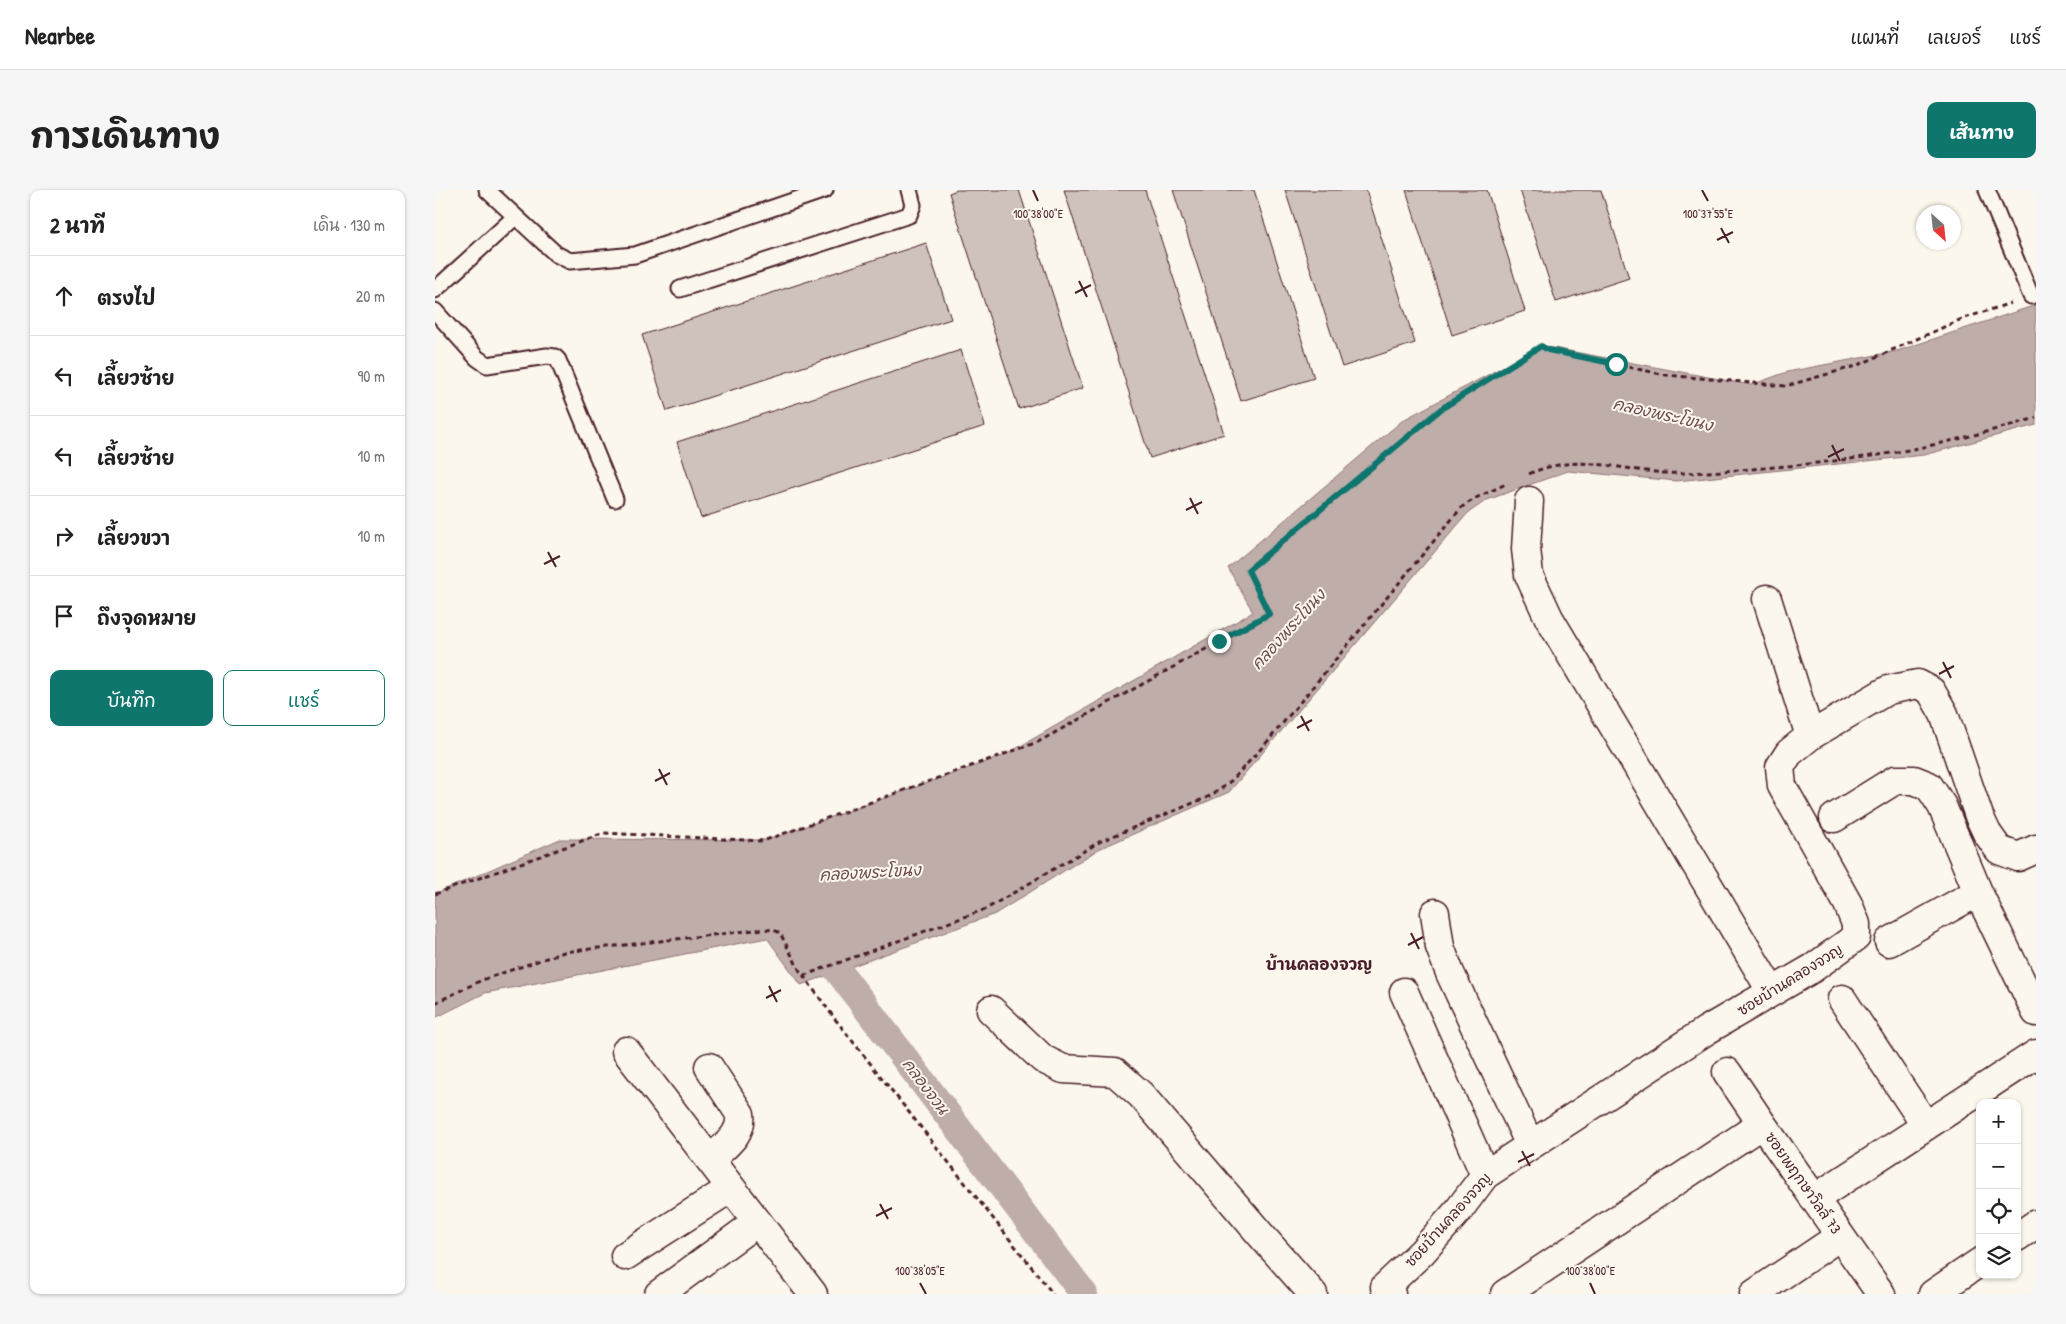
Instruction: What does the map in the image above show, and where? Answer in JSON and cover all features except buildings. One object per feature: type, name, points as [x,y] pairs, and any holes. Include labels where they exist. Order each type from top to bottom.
[{"type":"street","points":[[1523,486],[1527,565],[1529,575],[1549,618],[1772,992]]},
{"type":"street","points":[[1767,599],[1810,736]]},
{"type":"street","name":"ซอยบ้านคลองจวญ","points":[[1380,1292],[1421,1252],[1457,1212],[1485,1175],[1707,1030],[1813,968],[1856,937],[1856,924],[1848,904],[1782,786],[1780,767],[1789,753],[1810,736],[1888,690],[1918,684],[1931,691],[1944,714],[1979,816],[1995,845],[1999,850],[2018,857],[2036,849]]},
{"type":"street","points":[[1834,818],[1895,780],[1914,780],[1929,786],[1942,806],[1978,892],[2036,1012]]},
{"type":"street","points":[[1889,942],[1978,892]]},
{"type":"street","points":[[1435,913],[1440,947],[1450,973],[1530,1145]]},
{"type":"street","points":[[1404,992],[1485,1175]]},
{"type":"street","points":[[1842,999],[1926,1126]]},
{"type":"street","points":[[991,1010],[1043,1059],[1063,1068],[1115,1072],[1135,1089],[1313,1294]]},
{"type":"street","points":[[626,1052],[813,1294]]},
{"type":"street","points":[[1814,1199],[2036,1054]]},
{"type":"street","points":[[709,1067],[740,1114],[741,1124],[739,1131],[710,1160]]},
{"type":"street","name":"ซอยพฤกษาวิลล์ 73","points":[[1727,1072],[1881,1294]]},
{"type":"street","points":[[1505,1294],[1762,1124]]},
{"type":"street","points":[[625,1256],[731,1188]]},
{"type":"street","points":[[659,1294],[757,1222]]},
{"type":"street","points":[[2021,1234],[2036,1224]]},
{"type":"street","points":[[1754,1294],[1840,1236]]},
{"type":"street","points":[[1933,1294],[1976,1265]]},
{"type":"lane","points":[[487,190],[556,254],[570,261],[635,255],[825,190]]},
{"type":"lane","points":[[680,289],[909,214],[913,205],[909,190]]},
{"type":"lane","points":[[1987,190],[2031,296]]},
{"type":"lane","points":[[435,290],[515,217]]},
{"type":"lane","points":[[435,311],[477,358],[487,365],[547,356],[555,357],[558,360],[615,499]]},
{"type":"path","points":[[435,894],[604,833],[763,841],[1038,742],[1269,614],[1248,570],[1441,409],[1541,346],[1548,350],[1666,375],[1786,386],[1856,366],[1961,319],[2031,296]]},
{"type":"path","points":[[803,975],[986,909],[1101,841],[1208,797],[1222,788],[1232,780],[1268,741],[1462,507],[1476,498],[1523,486],[1540,469],[1566,462],[1668,474],[1751,468],[1876,455],[1967,437],[2036,418]]},
{"type":"path","points":[[435,1003],[482,980],[564,952],[764,929],[774,930],[780,934],[803,975],[841,1027],[1053,1294]]},
{"type":"water","name":"คลองพระโขนง","points":[[2036,305],[2036,425],[1924,455],[1677,481],[1568,471],[1487,500],[1468,513],[1229,792],[1099,849],[995,914],[801,985],[767,938],[485,993],[435,1018],[435,894],[560,839],[767,840],[1005,755],[1253,612],[1228,568],[1403,420],[1542,346],[1751,385],[1787,372],[1897,351]]},
{"type":"waterway","name":"คลองจวน","points":[[817,943],[1084,1294]]},
{"type":"district","name":"บ้านคลองจวญ","points":[[1319,964]]},
{"type":"route","points":[[1219,641],[1269,614],[1248,570],[1441,409],[1541,346],[1548,350],[1616,364]]}]
